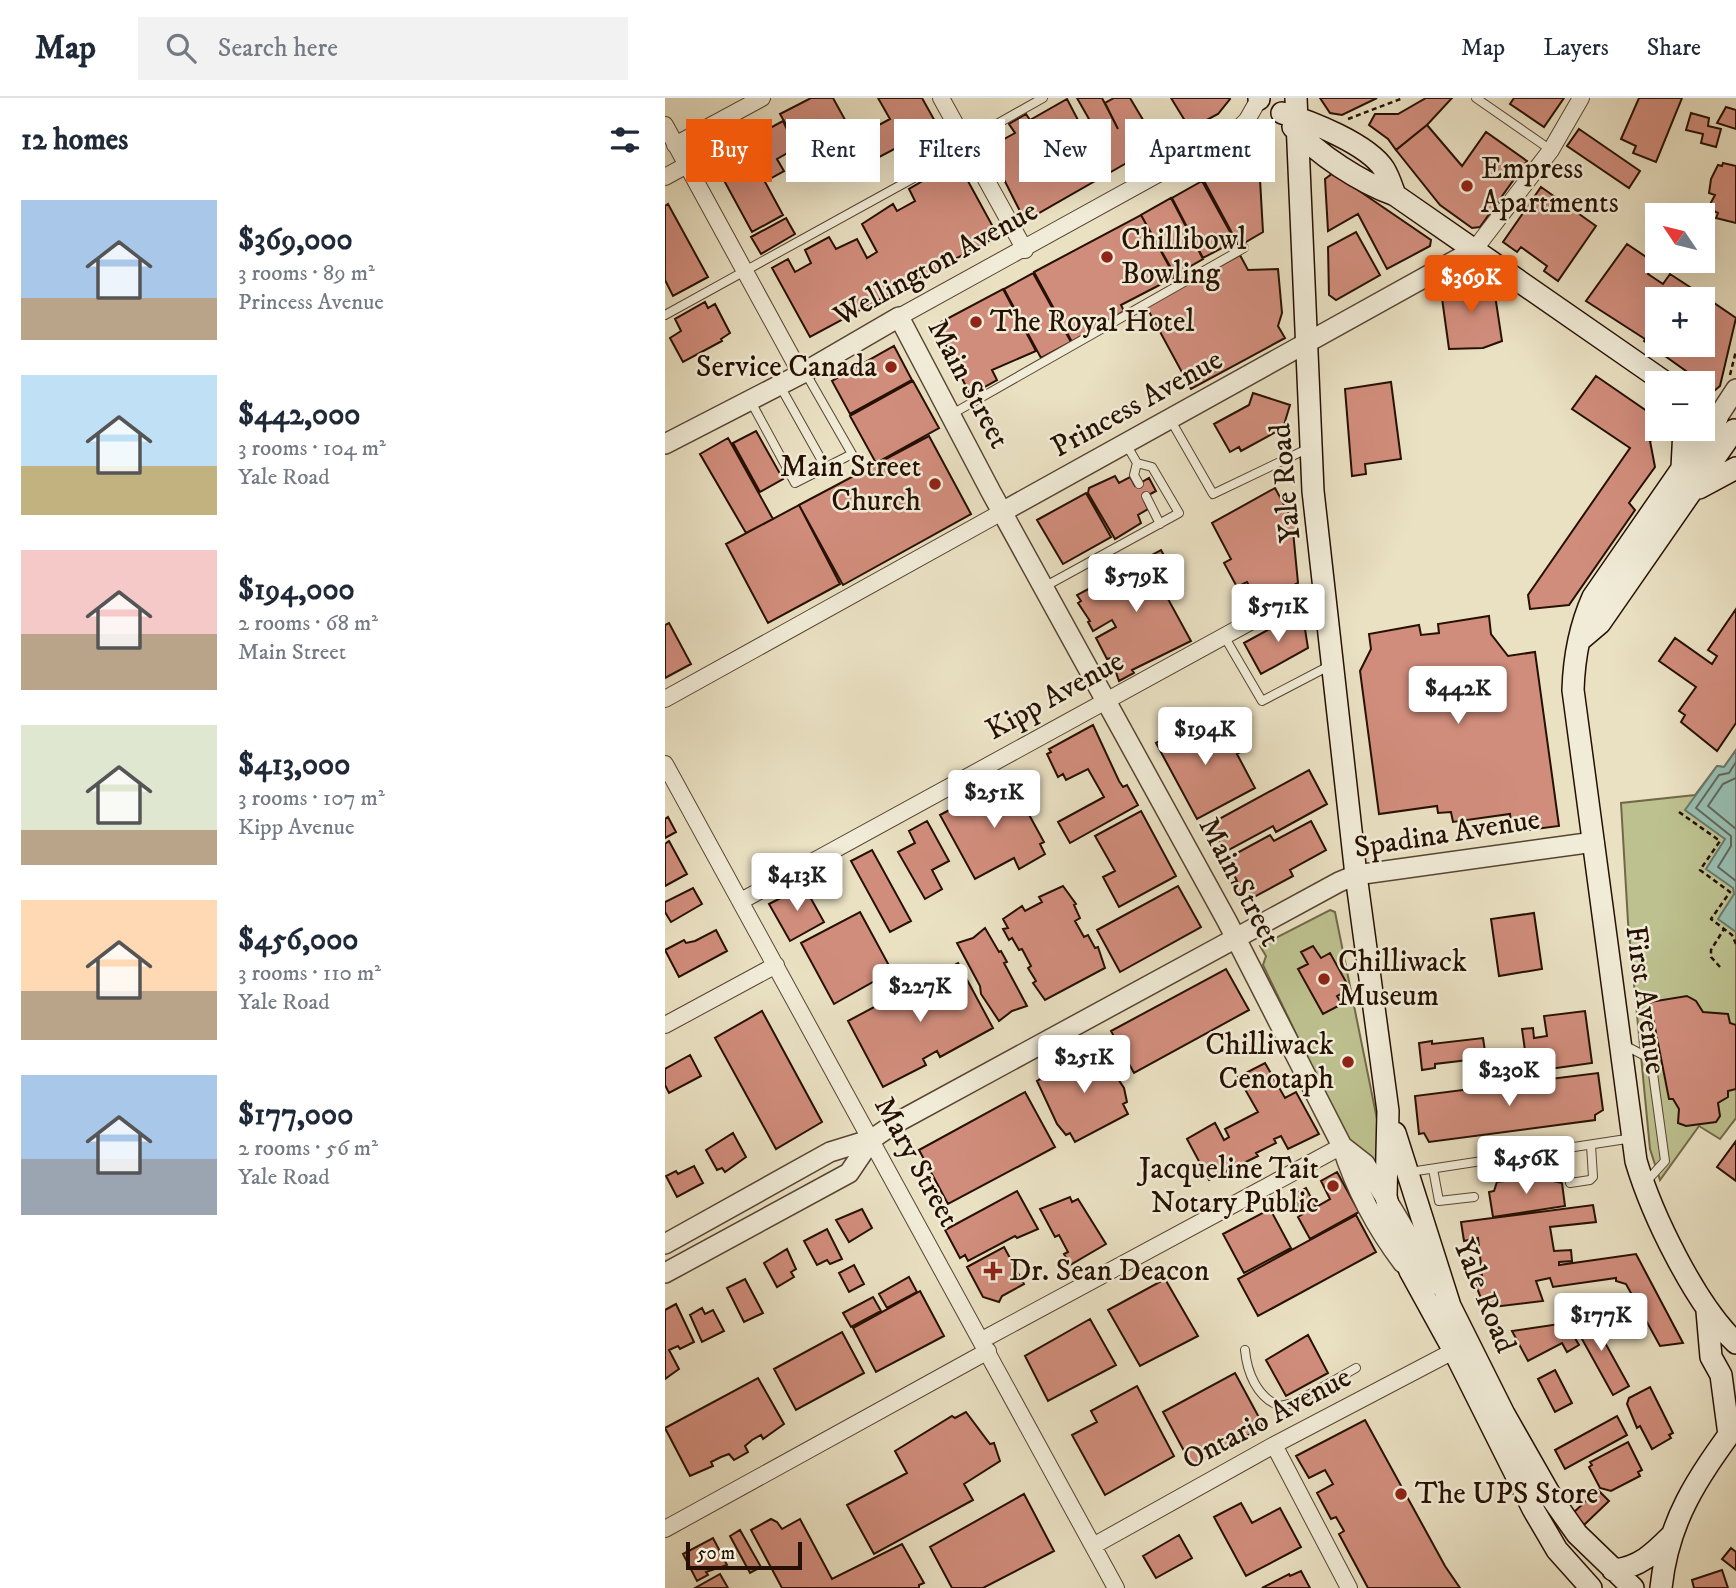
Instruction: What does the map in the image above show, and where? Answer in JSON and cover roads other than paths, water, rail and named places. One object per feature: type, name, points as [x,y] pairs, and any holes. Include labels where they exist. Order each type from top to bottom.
[{"type":"main road","points":[[1293,115],[1341,137],[1371,156],[1384,168],[1395,195],[1647,371]]},
{"type":"main road","name":"Yale Road","points":[[1293,115],[1313,491],[1327,593],[1356,875],[1388,1111],[1387,1196],[1391,1225],[1410,1271],[1461,1347],[1553,1500],[1577,1534],[1633,1588]]},
{"type":"main road","name":"First Avenue","points":[[1725,423],[1682,470],[1593,597],[1574,664],[1573,690],[1633,1138],[1643,1185],[1707,1311],[1736,1343]]},
{"type":"main road","name":"First Avenue","points":[[1580,640],[1600,623],[1686,497],[1725,423]]},
{"type":"main road","points":[[1682,470],[1683,441]]},
{"type":"main road","points":[[1686,497],[1710,479],[1736,468]]},
{"type":"main road","name":"Yale Road","points":[[1388,1111],[1461,1347],[1533,1509],[1557,1549],[1591,1588]]},
{"type":"main road","points":[[1661,1588],[1671,1536],[1685,1501],[1732,1430],[1721,1375],[1711,1357],[1707,1311]]},
{"type":"main road","points":[[1613,1570],[1636,1565],[1653,1554],[1671,1536]]},
{"type":"street","points":[[675,145],[762,98]]},
{"type":"street","points":[[941,98],[953,119]]},
{"type":"street","points":[[1259,98],[1293,115]]},
{"type":"street","name":"Wellington Avenue","points":[[665,444],[780,386],[899,317],[1025,250],[1236,131],[1247,120],[1259,98]]},
{"type":"street","name":"Princess Avenue","points":[[665,699],[1474,250],[1551,150],[1581,98]]},
{"type":"street","points":[[665,125],[685,166],[803,373]]},
{"type":"street","points":[[665,177],[685,166]]},
{"type":"street","points":[[987,182],[1025,250]]},
{"type":"street","name":"Main Street","points":[[899,317],[1002,512],[1236,937],[1342,1146],[1352,1177],[1377,1228],[1410,1271]]},
{"type":"street","name":"First Avenue","points":[[1725,423],[1736,389]]},
{"type":"street","name":"Kipp Avenue","points":[[741,901],[1292,599],[1327,593]]},
{"type":"street","name":"Mary Street","points":[[665,764],[1116,1588]]},
{"type":"street","name":"Spadina Avenue","points":[[665,1244],[830,1152],[872,1139],[894,1124],[1236,937],[1356,875],[1594,842]]},
{"type":"street","points":[[665,1025],[776,965]]},
{"type":"street","name":"Spadina Avenue","points":[[665,1273],[849,1173],[872,1139]]},
{"type":"street","points":[[665,1529],[985,1345],[1342,1146]]},
{"type":"street","name":"Main Street","points":[[1342,1146],[1365,1164],[1387,1196],[1450,1306]]},
{"type":"street","name":"Ontario Avenue","points":[[1093,1546],[1273,1445],[1461,1347]]},
{"type":"street","points":[[1273,1445],[1349,1588]]},
{"type":"lane","points":[[1005,122],[1043,98]]},
{"type":"lane","points":[[1478,99],[1551,150]]},
{"type":"lane","points":[[665,315],[902,182]]},
{"type":"lane","points":[[952,414],[1244,248]]},
{"type":"lane","points":[[750,400],[795,483],[826,468],[852,454],[803,373]]},
{"type":"lane","points":[[780,386],[826,468]]},
{"type":"lane","points":[[1170,419],[1213,494],[1311,447]]},
{"type":"lane","points":[[1126,444],[1137,463],[1134,475],[1139,484]]},
{"type":"lane","points":[[1044,587],[1179,513],[1152,467],[1137,463]]},
{"type":"lane","points":[[1146,496],[1160,524]]},
{"type":"lane","points":[[1224,636],[1262,701],[1334,664]]},
{"type":"lane","points":[[1621,1044],[1651,1059],[1654,1074],[1665,1161],[1643,1185]]},
{"type":"lane","points":[[1408,1173],[1633,1138]]},
{"type":"lane","points":[[1570,1183],[1590,1181],[1593,1177],[1591,1145]]},
{"type":"lane","points":[[1433,1169],[1439,1200],[1474,1197]]},
{"type":"lane","points":[[1245,1350],[1247,1368],[1260,1392],[1280,1406],[1294,1403],[1356,1368]]},
{"type":"water","points":[[1736,750],[1736,932],[1718,919],[1734,894],[1733,888],[1706,869],[1725,839],[1685,810],[1717,766],[1724,767]]},
{"type":"place","name":"Empress Apartments","points":[[1467,186]]},
{"type":"place","name":"Chillibowl Bowling","points":[[1107,257]]},
{"type":"place","name":"The Royal Hotel","points":[[976,322]]},
{"type":"place","name":"Service Canada","points":[[891,367]]},
{"type":"place","name":"Main Street Church","points":[[935,484]]},
{"type":"place","name":"Chilliwack Museum","points":[[1324,979]]},
{"type":"place","name":"Chilliwack Cenotaph","points":[[1348,1062]]},
{"type":"place","name":"Jacqueline Tait Notary Public","points":[[1333,1186]]},
{"type":"place","name":"Dr. Sean Deacon","points":[[993,1271]]},
{"type":"place","name":"The UPS Store","points":[[1401,1494]]}]
